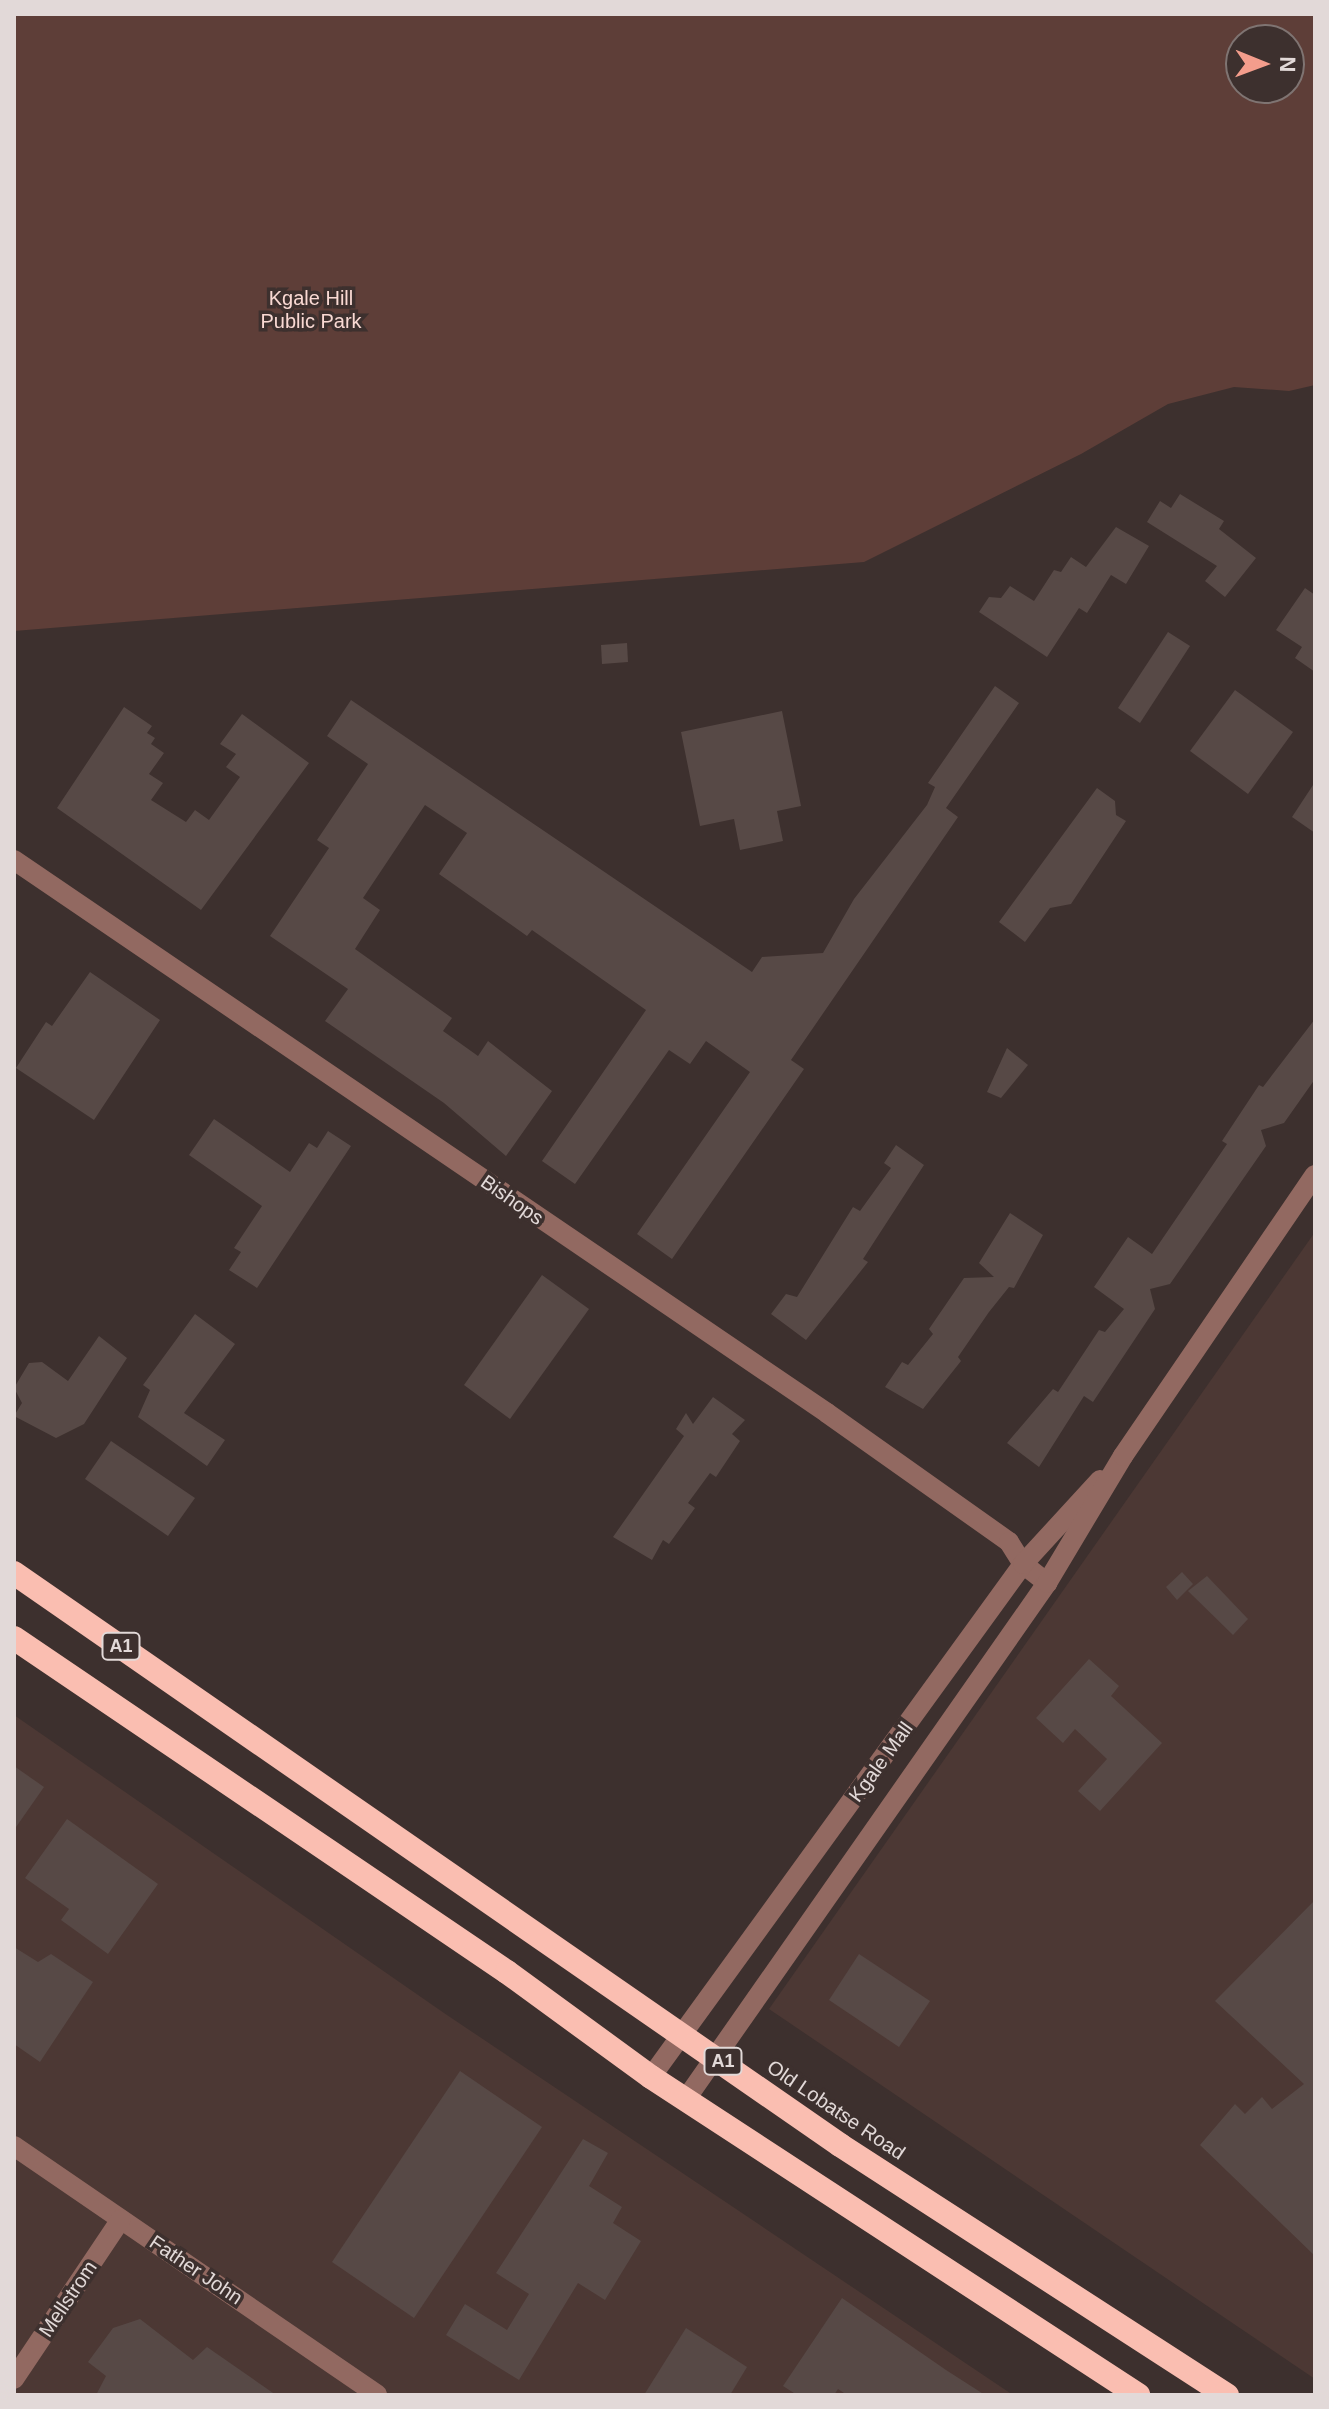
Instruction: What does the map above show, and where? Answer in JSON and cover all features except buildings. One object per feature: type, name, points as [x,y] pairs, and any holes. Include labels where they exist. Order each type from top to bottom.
[{"type":"highway","name":"Old Lobatse Road","points":[[14,1573],[840,2145],[1227,2395]]},
{"type":"highway","name":"A1","points":[[14,1638],[198,1766],[507,1972],[651,2077],[1138,2395]]},
{"type":"street","name":"Bishops","points":[[14,860],[1009,1542],[1023,1564],[1047,1583]]},
{"type":"street","name":"Kgale Mall","points":[[686,2099],[1047,1583],[1123,1456],[1315,1175]]},
{"type":"street","name":"Kgale Mall","points":[[651,2077],[677,2034],[1023,1564],[1123,1456]]},
{"type":"street","name":"Bishops","points":[[1009,1542],[1037,1546],[1062,1559]]},
{"type":"street","name":"Father John","points":[[14,2146],[377,2395]]},
{"type":"street","name":"Mellstrom","points":[[14,2379],[121,2219]]},
{"type":"shaded area","points":[[1315,1232],[1315,2379],[769,2009]]},
{"type":"shaded area","points":[[14,1715],[444,2013],[1013,2395],[14,2395]]},
{"type":"green space","name":"Kgale Hill Public Park","points":[[14,14],[1315,14],[1315,385],[1289,391],[1234,387],[1168,404],[1081,454],[864,562],[14,631]]}]
